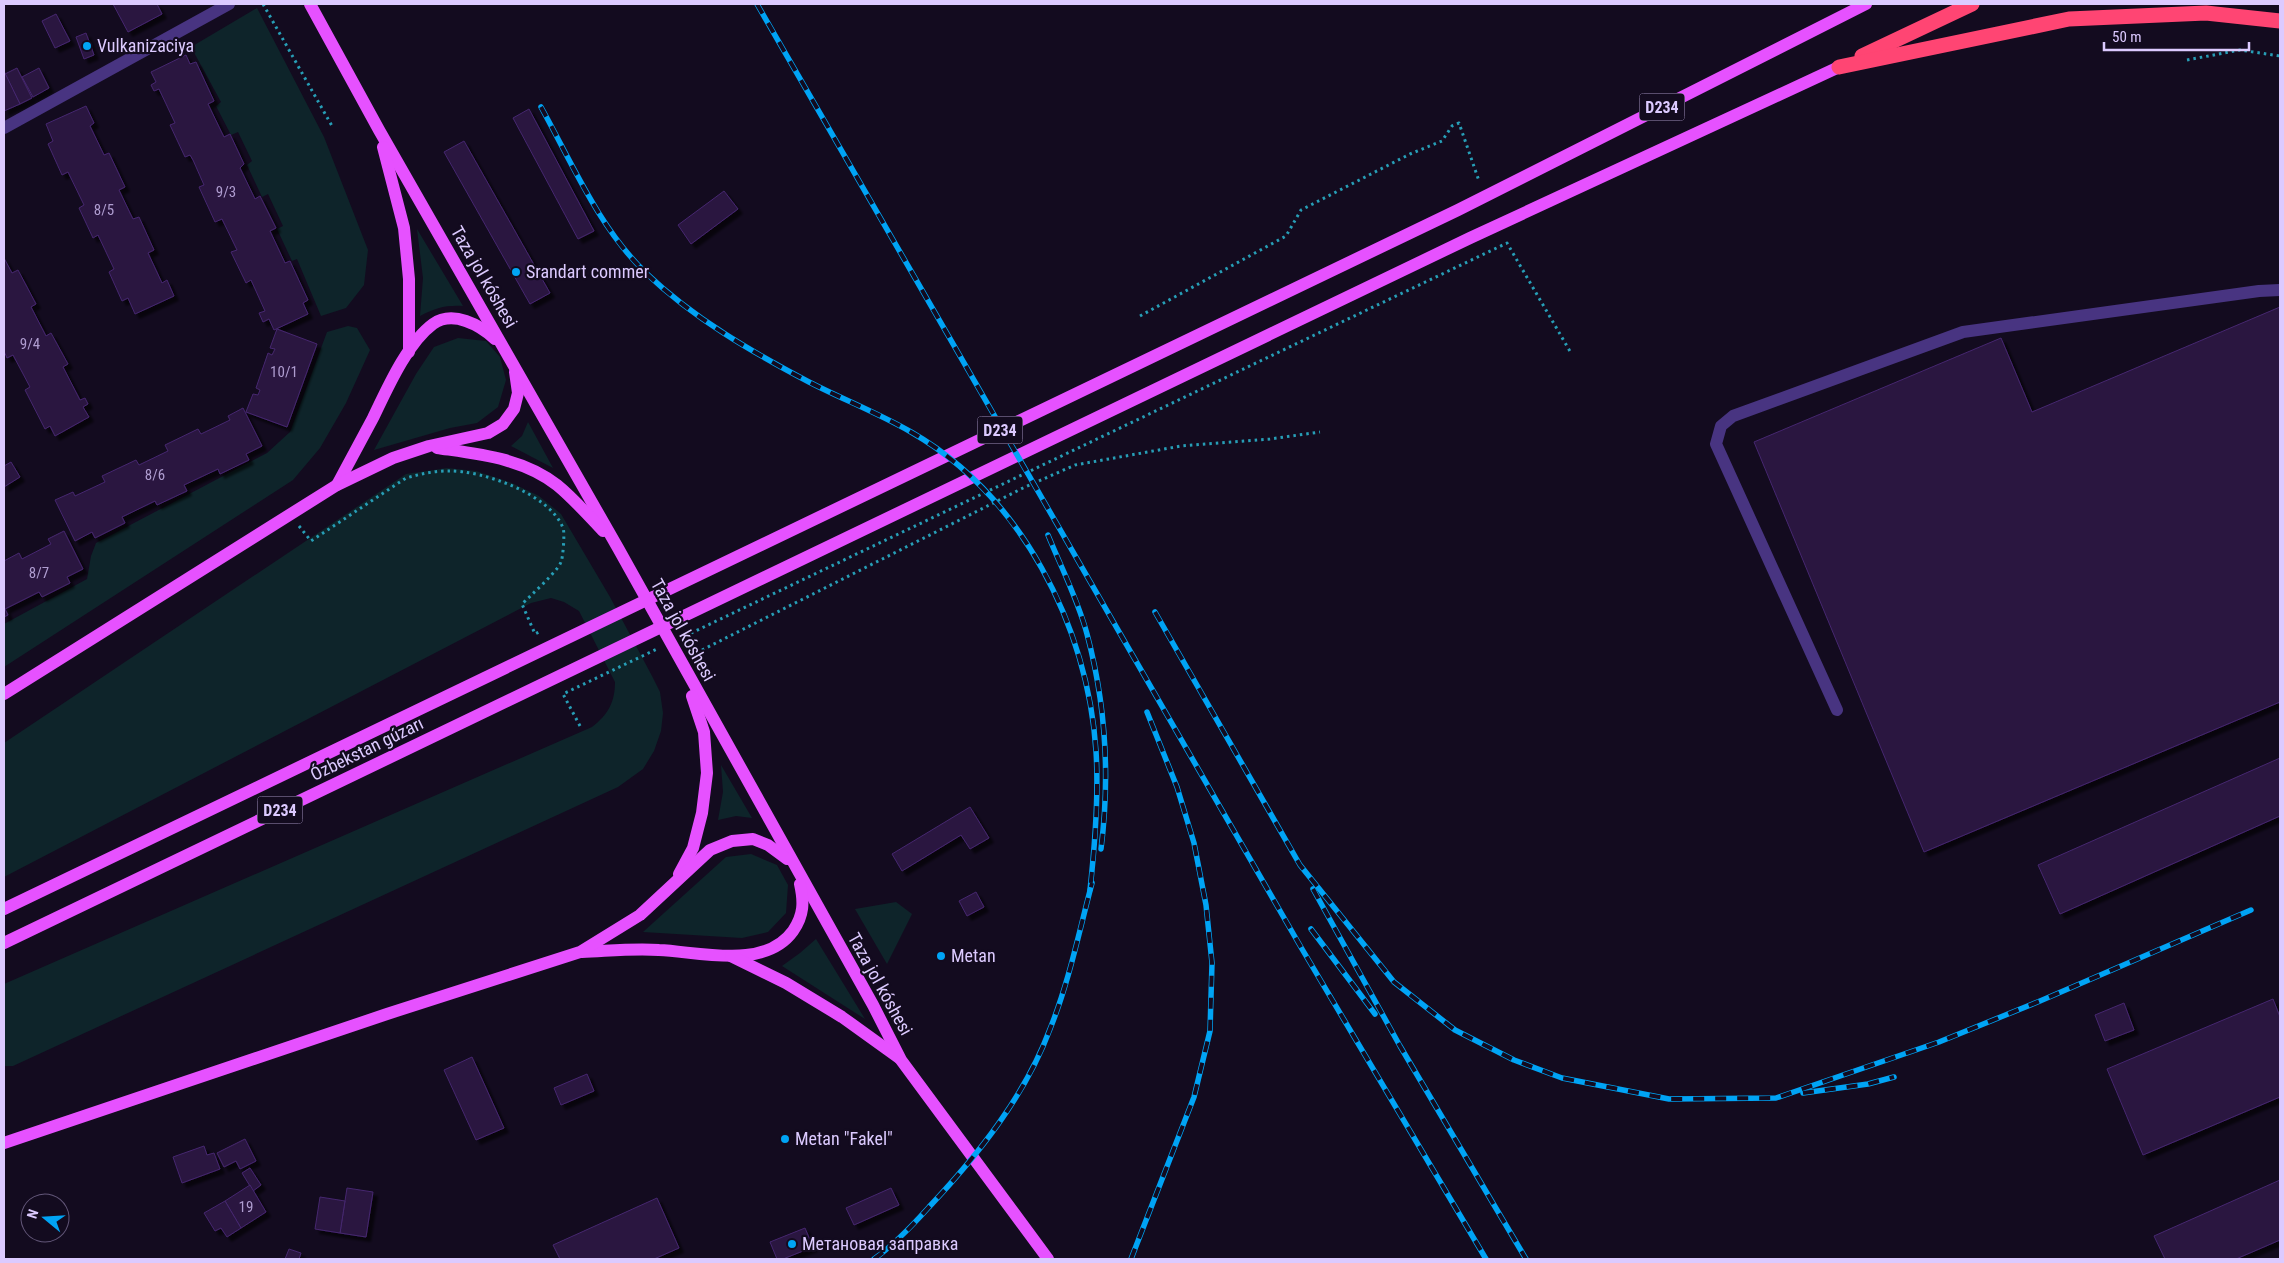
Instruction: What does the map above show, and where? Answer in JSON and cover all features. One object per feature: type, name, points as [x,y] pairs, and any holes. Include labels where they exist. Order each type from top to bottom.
[{"type":"highway","points":[[1838,67],[1972,4]]},
{"type":"highway","points":[[1838,67],[2070,19],[2206,13],[2280,21]]},
{"type":"main road","name":"Taza jol kóshesi","points":[[310,4],[379,130],[618,548],[684,670],[873,1005],[901,1060],[1048,1259]]},
{"type":"main road","name":"Ózbekstan gúzarı","points":[[4,909],[1458,210],[1866,4]]},
{"type":"main road","name":"Ózbekstan gúzarı","points":[[4,943],[1470,238],[1838,67]]},
{"type":"main road","points":[[379,130],[404,228],[409,279],[409,352]]},
{"type":"main road","points":[[4,694],[337,485],[393,458],[429,446],[488,433],[503,424],[514,409],[518,393],[517,379],[507,351],[482,327],[466,321],[449,319],[434,324],[409,352],[337,485]]},
{"type":"main road","points":[[429,446],[493,456],[529,468],[556,484],[618,548]]},
{"type":"main road","points":[[673,885],[693,848],[702,813],[707,773],[704,732],[684,670]]},
{"type":"main road","points":[[4,1142],[387,1014],[580,952],[640,915],[710,850],[732,841],[754,839],[768,845],[796,869],[804,902],[800,921],[785,942],[764,952],[731,956],[656,950],[580,952]]},
{"type":"main road","points":[[731,956],[786,983],[818,1002],[901,1060]]},
{"type":"street","points":[[4,128],[229,4]]},
{"type":"street","points":[[1837,710],[1716,444],[1721,426],[1733,416],[1964,332],[2249,292],[2280,290]]},
{"type":"path","points":[[263,4],[332,126]]},
{"type":"path","points":[[2187,60],[2240,50],[2280,56]]},
{"type":"path","points":[[1140,316],[1286,236],[1301,210],[1410,154],[1442,142],[1452,126],[1459,122],[1479,181]]},
{"type":"path","points":[[680,638],[1507,243],[1571,354]]},
{"type":"path","points":[[702,650],[1023,488],[1075,465],[1181,446],[1270,439],[1320,432]]},
{"type":"path","points":[[311,541],[406,478],[418,474],[449,471],[500,481],[529,494],[552,511],[564,529],[561,563],[522,604],[535,634]]},
{"type":"path","points":[[580,726],[563,694],[662,647]]},
{"type":"shaded area","points":[[257,8],[324,137],[368,250],[364,285],[346,308],[321,316],[297,259],[292,261],[277,229],[283,226],[268,194],[262,197],[247,165],[252,161],[238,132],[231,135],[216,106],[221,102],[191,47]]},
{"type":"shaded area","points":[[417,229],[463,306],[441,308],[420,316],[423,278]]},
{"type":"shaded area","points":[[348,326],[357,328],[370,350],[346,403],[320,448],[293,480],[4,667],[4,624],[87,579],[91,556],[96,543],[267,453],[290,432],[327,332]]},
{"type":"shaded area","points":[[458,338],[486,341],[500,357],[506,380],[498,407],[477,423],[450,428],[374,450],[416,374],[434,347]]},
{"type":"shaded area","points":[[528,422],[553,468],[511,446],[522,436]]},
{"type":"shaded area","points":[[447,468],[476,471],[512,483],[539,496],[561,514],[610,597],[660,692],[663,713],[661,731],[654,751],[643,769],[618,787],[13,1066],[4,1066],[4,984],[592,727],[610,708],[614,696],[615,682],[579,611],[564,602],[551,598],[531,603],[4,877],[4,743],[406,474]]},
{"type":"shaded area","points":[[721,765],[752,818],[736,816],[718,820],[723,792]]},
{"type":"shaded area","points":[[751,854],[777,865],[788,885],[786,913],[768,932],[742,938],[643,932],[726,857]]},
{"type":"shaded area","points":[[896,902],[912,914],[887,964],[855,909]]},
{"type":"shaded area","points":[[816,939],[865,1019],[782,966]]},
{"type":"building","points":[[113,4],[157,4],[162,14],[128,32]]},
{"type":"building","points":[[56,14],[70,41],[55,48],[42,21]]},
{"type":"building","points":[[86,33],[94,55],[84,59],[76,37]]},
{"type":"building","points":[[186,55],[190,64],[196,62],[214,101],[208,104],[224,137],[230,134],[244,164],[240,168],[255,199],[260,196],[276,228],[270,231],[285,263],[290,261],[308,300],[303,303],[308,314],[274,330],[269,319],[263,322],[259,313],[265,311],[251,280],[246,283],[231,252],[237,250],[222,219],[215,222],[199,187],[204,185],[193,160],[190,155],[185,157],[170,125],[175,123],[159,89],[154,91],[151,85],[156,82],[151,72]]},
{"type":"building","points":[[17,68],[32,98],[20,104],[5,74]]},
{"type":"building","points":[[39,68],[49,88],[33,97],[22,77]]},
{"type":"building","points":[[4,71],[20,104],[4,111]]},
{"type":"building","points":[[86,106],[94,123],[90,126],[104,155],[109,153],[125,187],[119,190],[133,219],[139,217],[154,250],[148,253],[162,283],[167,280],[174,296],[135,314],[128,298],[122,301],[109,272],[114,269],[98,235],[93,238],[79,208],[84,205],[68,172],[62,175],[48,144],[53,141],[46,124]]},
{"type":"building","points":[[529,109],[594,231],[578,239],[513,118]]},
{"type":"building","points":[[464,141],[550,293],[530,304],[444,152]]},
{"type":"building","points":[[724,191],[738,209],[691,244],[678,225]]},
{"type":"building","points":[[4,258],[12,273],[18,270],[36,304],[31,307],[46,336],[51,333],[68,364],[63,367],[80,400],[85,398],[88,404],[83,407],[89,417],[55,436],[50,426],[45,429],[25,390],[30,387],[13,355],[7,358],[4,351]]},
{"type":"building","points":[[2280,307],[2280,702],[1924,852],[1754,442],[2001,338],[2032,412]]},
{"type":"building","points":[[277,329],[317,344],[287,427],[246,412],[253,394],[258,395],[260,390],[256,388],[268,353],[272,355],[275,349],[270,348]]},
{"type":"building","points":[[243,408],[262,446],[246,454],[249,460],[220,474],[218,469],[184,485],[187,491],[157,505],[155,501],[122,517],[125,523],[95,538],[92,532],[75,541],[55,500],[73,492],[75,496],[105,482],[102,476],[136,460],[139,465],[168,451],[165,445],[198,429],[201,434],[230,420],[228,416]]},
{"type":"building","points":[[11,462],[20,477],[4,487],[4,466]]},
{"type":"building","points":[[64,531],[83,569],[67,577],[70,583],[42,597],[39,592],[5,609],[8,615],[4,617],[4,561],[19,553],[22,559],[51,544],[48,539]]},
{"type":"building","points":[[2280,758],[2280,816],[2060,914],[2038,865]]},
{"type":"building","points":[[970,807],[989,838],[970,849],[961,835],[902,871],[892,854]]},
{"type":"building","points":[[976,892],[984,907],[967,916],[959,901]]},
{"type":"building","points":[[2273,999],[2280,1017],[2280,1097],[2143,1155],[2107,1069]]},
{"type":"building","points":[[2124,1003],[2134,1030],[2105,1041],[2095,1015]]},
{"type":"building","points":[[472,1057],[504,1128],[476,1140],[444,1070]]},
{"type":"building","points":[[587,1074],[594,1091],[561,1105],[554,1088]]},
{"type":"building","points":[[245,1139],[256,1161],[240,1169],[236,1161],[224,1167],[217,1153]]},
{"type":"building","points":[[204,1146],[207,1155],[214,1153],[220,1169],[182,1183],[173,1157]]},
{"type":"building","points":[[250,1168],[261,1185],[253,1191],[242,1173]]},
{"type":"building","points":[[2280,1180],[2280,1240],[2236,1259],[2165,1259],[2154,1236]]},
{"type":"building","points":[[250,1185],[266,1212],[241,1228],[225,1201]]},
{"type":"building","points":[[347,1188],[373,1192],[366,1237],[340,1233]]},
{"type":"building","points":[[891,1188],[899,1205],[854,1225],[846,1208]]},
{"type":"building","points":[[320,1197],[345,1201],[340,1233],[315,1229]]},
{"type":"building","points":[[657,1198],[679,1248],[654,1259],[560,1259],[553,1245]]},
{"type":"building","points":[[225,1201],[241,1228],[227,1237],[221,1228],[215,1231],[204,1213]]},
{"type":"building","name":"Метановая заправка","points":[[805,1228],[813,1247],[783,1259],[777,1259],[770,1242]]},
{"type":"building","points":[[289,1249],[301,1253],[299,1259],[285,1259]]},
{"type":"railway","points":[[757,4],[1302,949],[1486,1259]]},
{"type":"railway","points":[[541,107],[588,194],[614,236],[629,255],[664,289],[703,319],[766,359],[911,432],[950,459],[985,491],[1016,528],[1042,568],[1063,612],[1079,657],[1090,704],[1096,751],[1097,786],[1090,890]]},
{"type":"railway","points":[[1048,535],[1083,621],[1098,687],[1106,768],[1101,849]]},
{"type":"railway","points":[[1155,612],[1300,865],[1394,982],[1455,1030],[1514,1060],[1562,1078],[1669,1099],[1776,1098],[1939,1042],[2040,1001],[2251,910]]},
{"type":"railway","points":[[1131,1259],[1194,1097],[1210,1031],[1212,963],[1206,905],[1194,843],[1177,787],[1147,712]]},
{"type":"railway","points":[[874,1259],[910,1228],[965,1167],[1014,1101],[1040,1054],[1063,993],[1092,883]]},
{"type":"railway","points":[[1313,889],[1400,1046],[1526,1259]]},
{"type":"railway","points":[[1311,929],[1375,1014]]},
{"type":"railway","points":[[1803,1093],[1868,1084],[1894,1077]]},
{"type":"place","name":"Vulkanizaciya","points":[[87,46]]},
{"type":"place","name":"Srandart commer","points":[[516,272]]},
{"type":"place","name":"Metan","points":[[941,956]]},
{"type":"place","name":"Metan \"Fakel\"","points":[[785,1139]]},
{"type":"place","name":"Метановая заправка","points":[[792,1244]]}]
